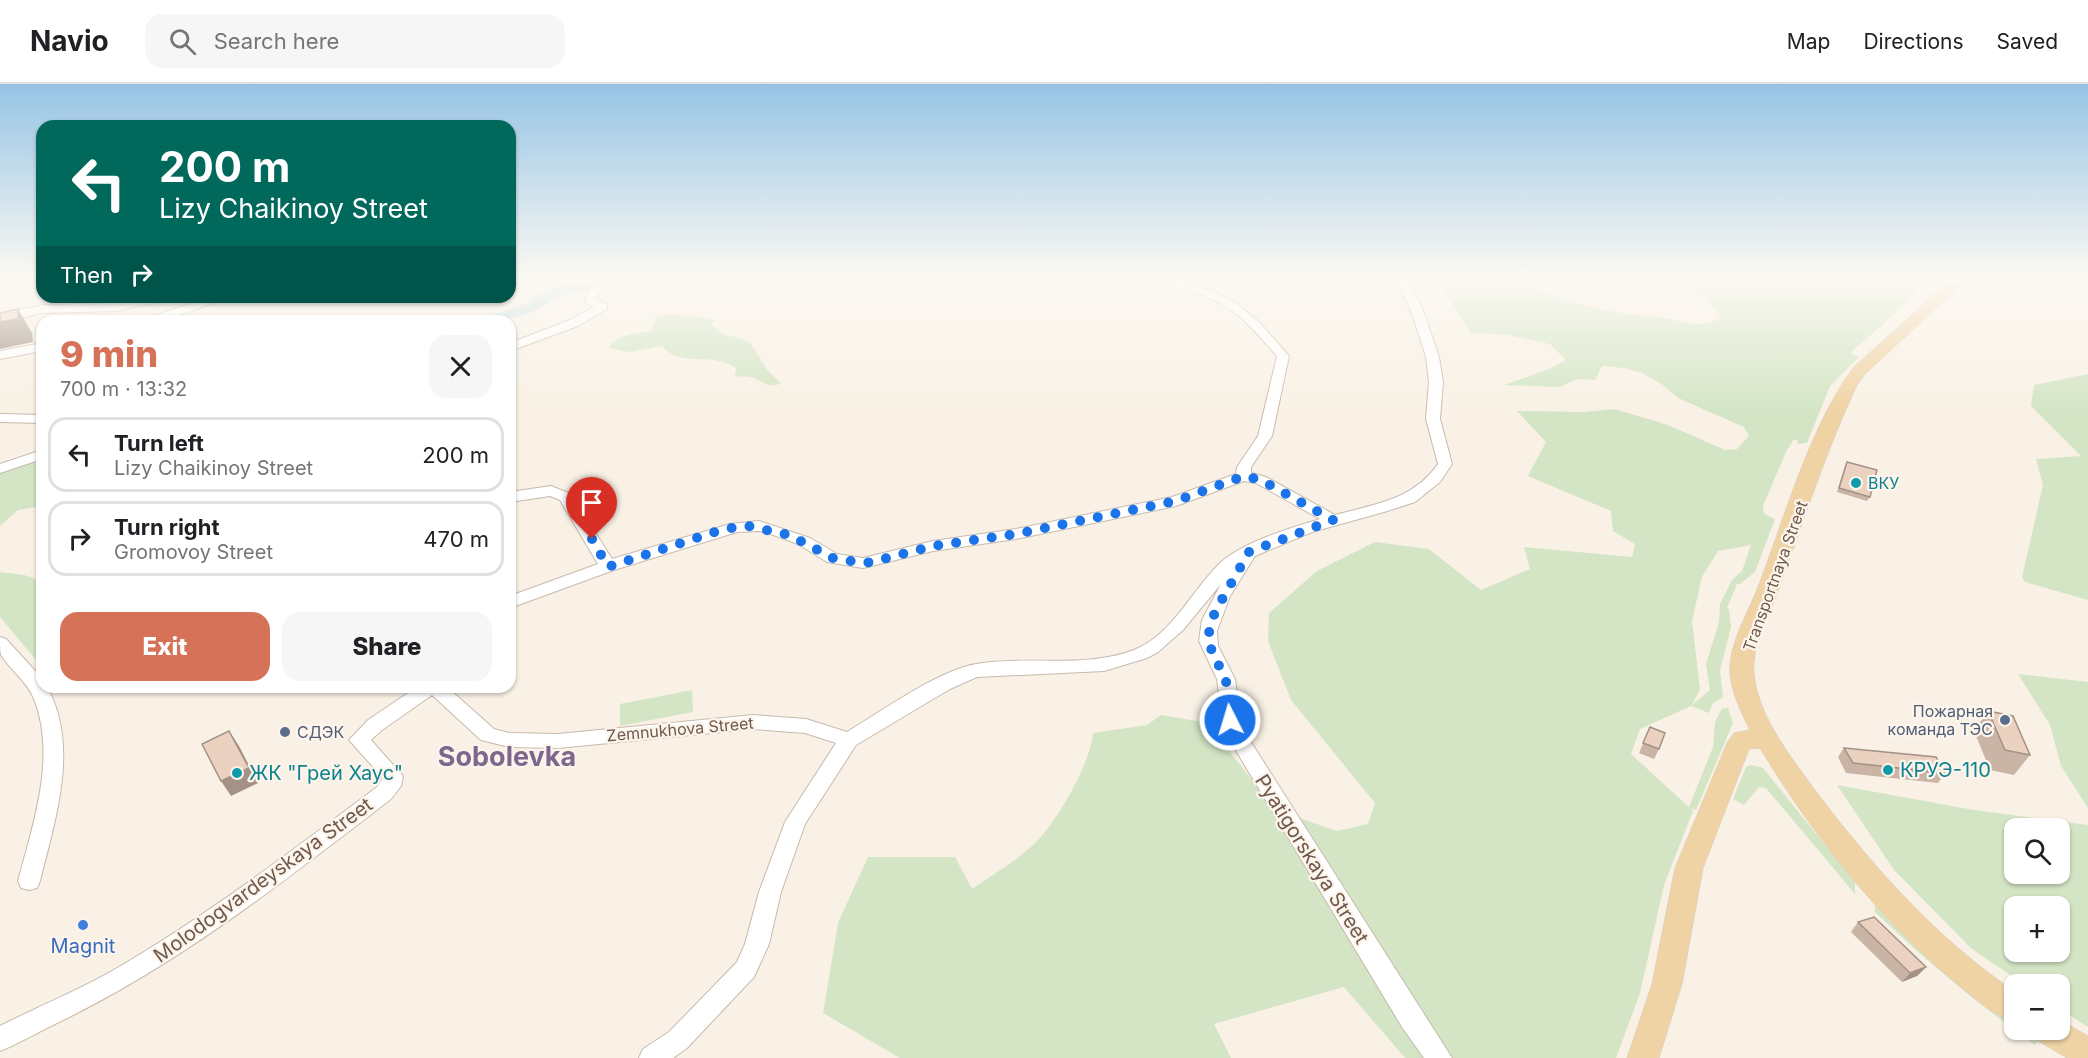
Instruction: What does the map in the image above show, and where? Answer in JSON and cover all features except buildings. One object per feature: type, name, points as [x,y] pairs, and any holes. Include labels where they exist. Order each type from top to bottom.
[{"type":"main road","name":"Transportnaya Street","points":[[1914,321],[1859,371],[1842,398],[1793,519],[1750,637],[1742,672],[1743,687],[1765,738],[1842,842],[1920,931],[1964,972],[2004,1001]]},
{"type":"main road","points":[[1642,1058],[1667,984],[1689,868],[1739,743],[1743,740],[1765,738]]},
{"type":"main road","points":[[2065,1040],[2088,1053]]},
{"type":"street","points":[[516,345],[575,321]]},
{"type":"street","points":[[1244,476],[1244,467],[1265,436],[1268,427],[1274,388],[1283,356],[1251,321]]},
{"type":"street","points":[[652,1058],[678,1040],[746,969],[757,944],[770,892],[795,822],[833,760],[849,740],[943,684],[974,671],[997,668],[1104,665],[1141,654],[1152,648],[1177,626],[1230,563],[1249,552],[1333,520],[1408,501],[1430,485],[1445,464],[1443,446],[1434,424],[1436,381],[1434,364],[1422,321]]},
{"type":"street","points":[[0,355],[36,348]]},
{"type":"street","points":[[0,418],[36,419]]},
{"type":"street","points":[[0,469],[36,456]]},
{"type":"street","points":[[516,600],[724,529],[748,526],[789,535],[833,558],[863,563],[933,546],[1016,534],[1176,501],[1244,476],[1261,480],[1333,520]]},
{"type":"street","points":[[516,496],[551,491],[566,497],[608,567]]},
{"type":"street","name":"Pyatigorskaya Street","points":[[1249,552],[1216,610],[1208,634],[1210,649],[1226,681],[1233,729],[1411,1018],[1439,1058]]},
{"type":"street","points":[[0,643],[14,656],[36,686]]},
{"type":"street","points":[[28,881],[43,824],[51,774],[51,731],[46,704],[40,693]]},
{"type":"street","name":"Molodogvardeyskaya Street","points":[[0,1038],[125,976],[164,953],[259,888],[384,793],[391,786],[393,776],[359,740],[386,717],[422,693]]},
{"type":"street","name":"Zemnukhova Street","points":[[442,693],[488,735],[509,740],[558,741],[753,722],[806,726],[849,740]]},
{"type":"green space","points":[[654,321],[713,321],[712,325],[726,335],[743,339],[751,344],[768,371],[781,383],[770,385],[752,377],[735,376],[736,368],[728,364],[681,357],[672,354],[662,346],[629,352],[609,348],[621,337],[651,331]]},
{"type":"green space","points":[[1464,321],[1679,321],[1701,324],[1713,321],[1886,321],[1850,353],[1859,357],[1830,386],[1807,443],[1797,444],[1798,441],[1794,439],[1786,452],[1763,506],[1764,514],[1775,519],[1755,572],[1737,584],[1727,608],[1731,627],[1720,670],[1723,697],[1713,703],[1709,713],[1691,706],[1640,729],[1631,754],[1689,807],[1713,747],[1715,722],[1722,709],[1728,708],[1733,723],[1696,810],[1691,808],[1693,811],[1664,885],[1640,993],[1616,1058],[1405,1058],[1344,987],[1214,1024],[1231,1058],[900,1058],[823,1013],[838,923],[868,857],[955,857],[972,889],[1025,852],[1041,837],[1061,809],[1079,777],[1091,746],[1093,733],[1147,725],[1161,715],[1197,721],[1213,731],[1258,787],[1291,815],[1337,831],[1368,824],[1375,803],[1291,700],[1268,641],[1269,613],[1317,571],[1375,542],[1429,549],[1481,590],[1530,569],[1524,547],[1632,557],[1635,544],[1613,531],[1611,511],[1528,476],[1546,442],[1517,411],[1585,412],[1615,409],[1668,425],[1725,450],[1737,449],[1749,436],[1744,427],[1678,398],[1663,385],[1642,373],[1624,368],[1602,366],[1595,380],[1578,379],[1559,387],[1504,385],[1549,369],[1566,360],[1550,344],[1508,335],[1471,333]],"holes":[[[1751,545],[1742,571],[1732,580],[1720,604],[1719,622],[1706,664],[1710,690],[1692,705],[1700,689],[1692,621],[1702,577],[1718,551]]]},
{"type":"green space","points":[[2088,374],[2088,600],[2025,582],[2022,577],[2043,485],[2036,459],[2081,456],[2031,406],[2034,385]]},
{"type":"green space","points":[[36,459],[36,507],[18,510],[0,526],[0,471]]},
{"type":"green space","points":[[0,572],[36,579],[36,660],[0,617]]},
{"type":"green space","points":[[2018,674],[2088,682],[2088,808],[2061,766],[2050,725]]},
{"type":"green space","points":[[692,690],[693,712],[620,726],[620,704]]},
{"type":"green space","points":[[1751,765],[1763,768],[1855,882],[1855,894],[1766,788],[1759,787],[1744,805],[1733,799],[1746,767]]},
{"type":"green space","points":[[1837,785],[1974,810],[2035,818],[2004,818],[2004,884],[2070,884],[2070,823],[2088,825],[2088,1027],[2070,1015],[2070,974],[2009,974],[1971,948],[1894,870]]},
{"type":"green space","points":[[1875,906],[1981,1000],[2004,1016],[2004,1022],[1933,965],[1875,912]]},
{"type":"green space","points":[[2028,1040],[2038,1040],[2035,1045]]},
{"type":"place","name":"ВКУ","points":[[1856,483]]},
{"type":"place","name":"Пожарная команда ТЭС","points":[[2005,720]]},
{"type":"place","name":"СДЭК","points":[[285,732]]},
{"type":"place","name":"КРУЭ-110","points":[[1888,770]]},
{"type":"place","name":"ЖК \"Грей Хаус\"","points":[[237,773]]},
{"type":"place","name":"Magnit","points":[[83,925]]},
{"type":"district","name":"Sobolevka","points":[[507,757]]},
{"type":"route","points":[[592,539],[608,567],[724,529],[759,526],[804,541],[833,558],[863,563],[933,546],[1016,534],[1176,501],[1237,478],[1253,477],[1333,520],[1249,552],[1216,610],[1210,625],[1208,642],[1224,672],[1230,720]]}]
